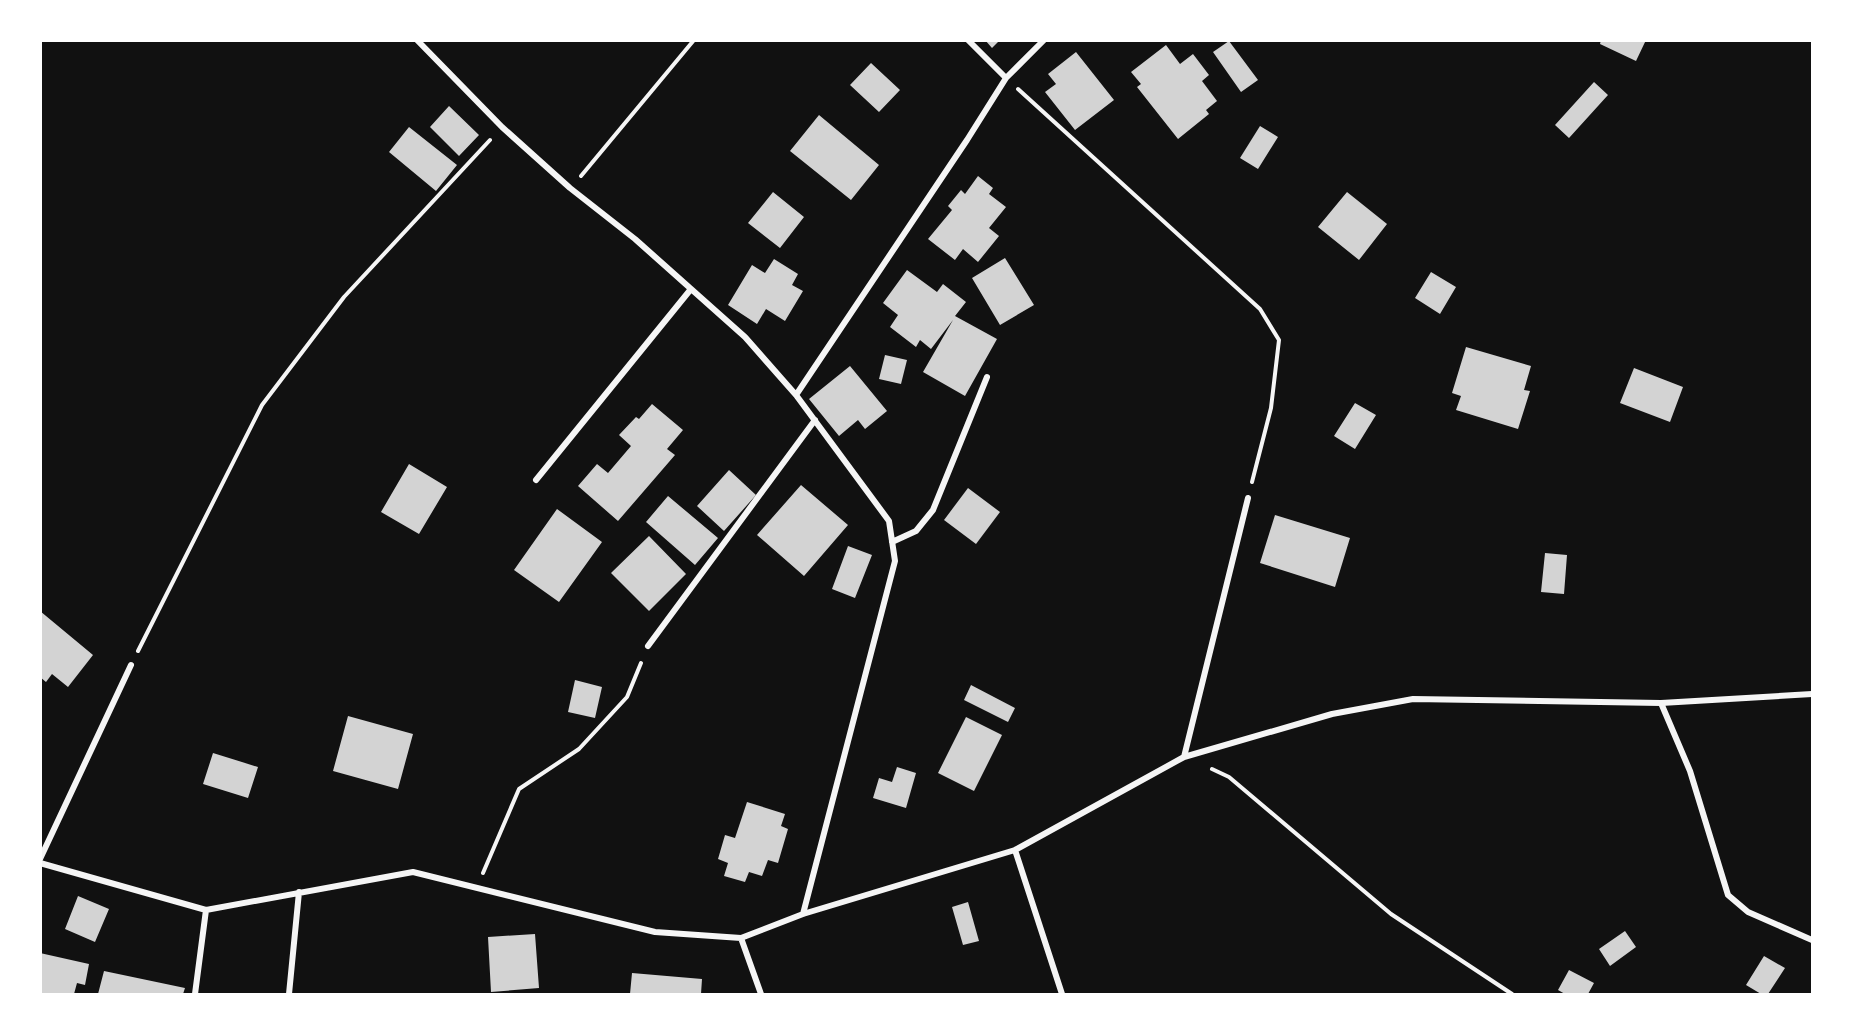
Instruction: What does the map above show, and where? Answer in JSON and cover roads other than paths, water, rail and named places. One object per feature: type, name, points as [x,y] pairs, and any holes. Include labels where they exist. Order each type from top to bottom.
[{"type":"street","points":[[417,40],[501,128],[570,188],[635,239],[745,337],[796,395],[889,521],[895,561],[803,914]]},
{"type":"street","points":[[968,40],[1006,78]]},
{"type":"street","points":[[796,395],[1006,78],[1044,40]]},
{"type":"street","points":[[536,480],[691,289]]},
{"type":"street","points":[[892,542],[916,531],[933,510],[987,377]]},
{"type":"street","points":[[648,646],[815,420]]},
{"type":"street","points":[[1184,757],[1248,498]]},
{"type":"street","points":[[131,665],[40,861],[206,910],[413,872],[655,932],[741,938],[803,914],[1015,850],[1184,757],[1332,714],[1413,699],[1661,703],[1812,694]]},
{"type":"street","points":[[1661,703],[1690,771],[1728,895],[1735,903],[1756,917],[1812,940]]},
{"type":"street","points":[[1015,850],[1062,994]]},
{"type":"street","points":[[289,994],[299,892]]},
{"type":"street","points":[[195,994],[206,910]]},
{"type":"street","points":[[741,938],[761,994]]}]
